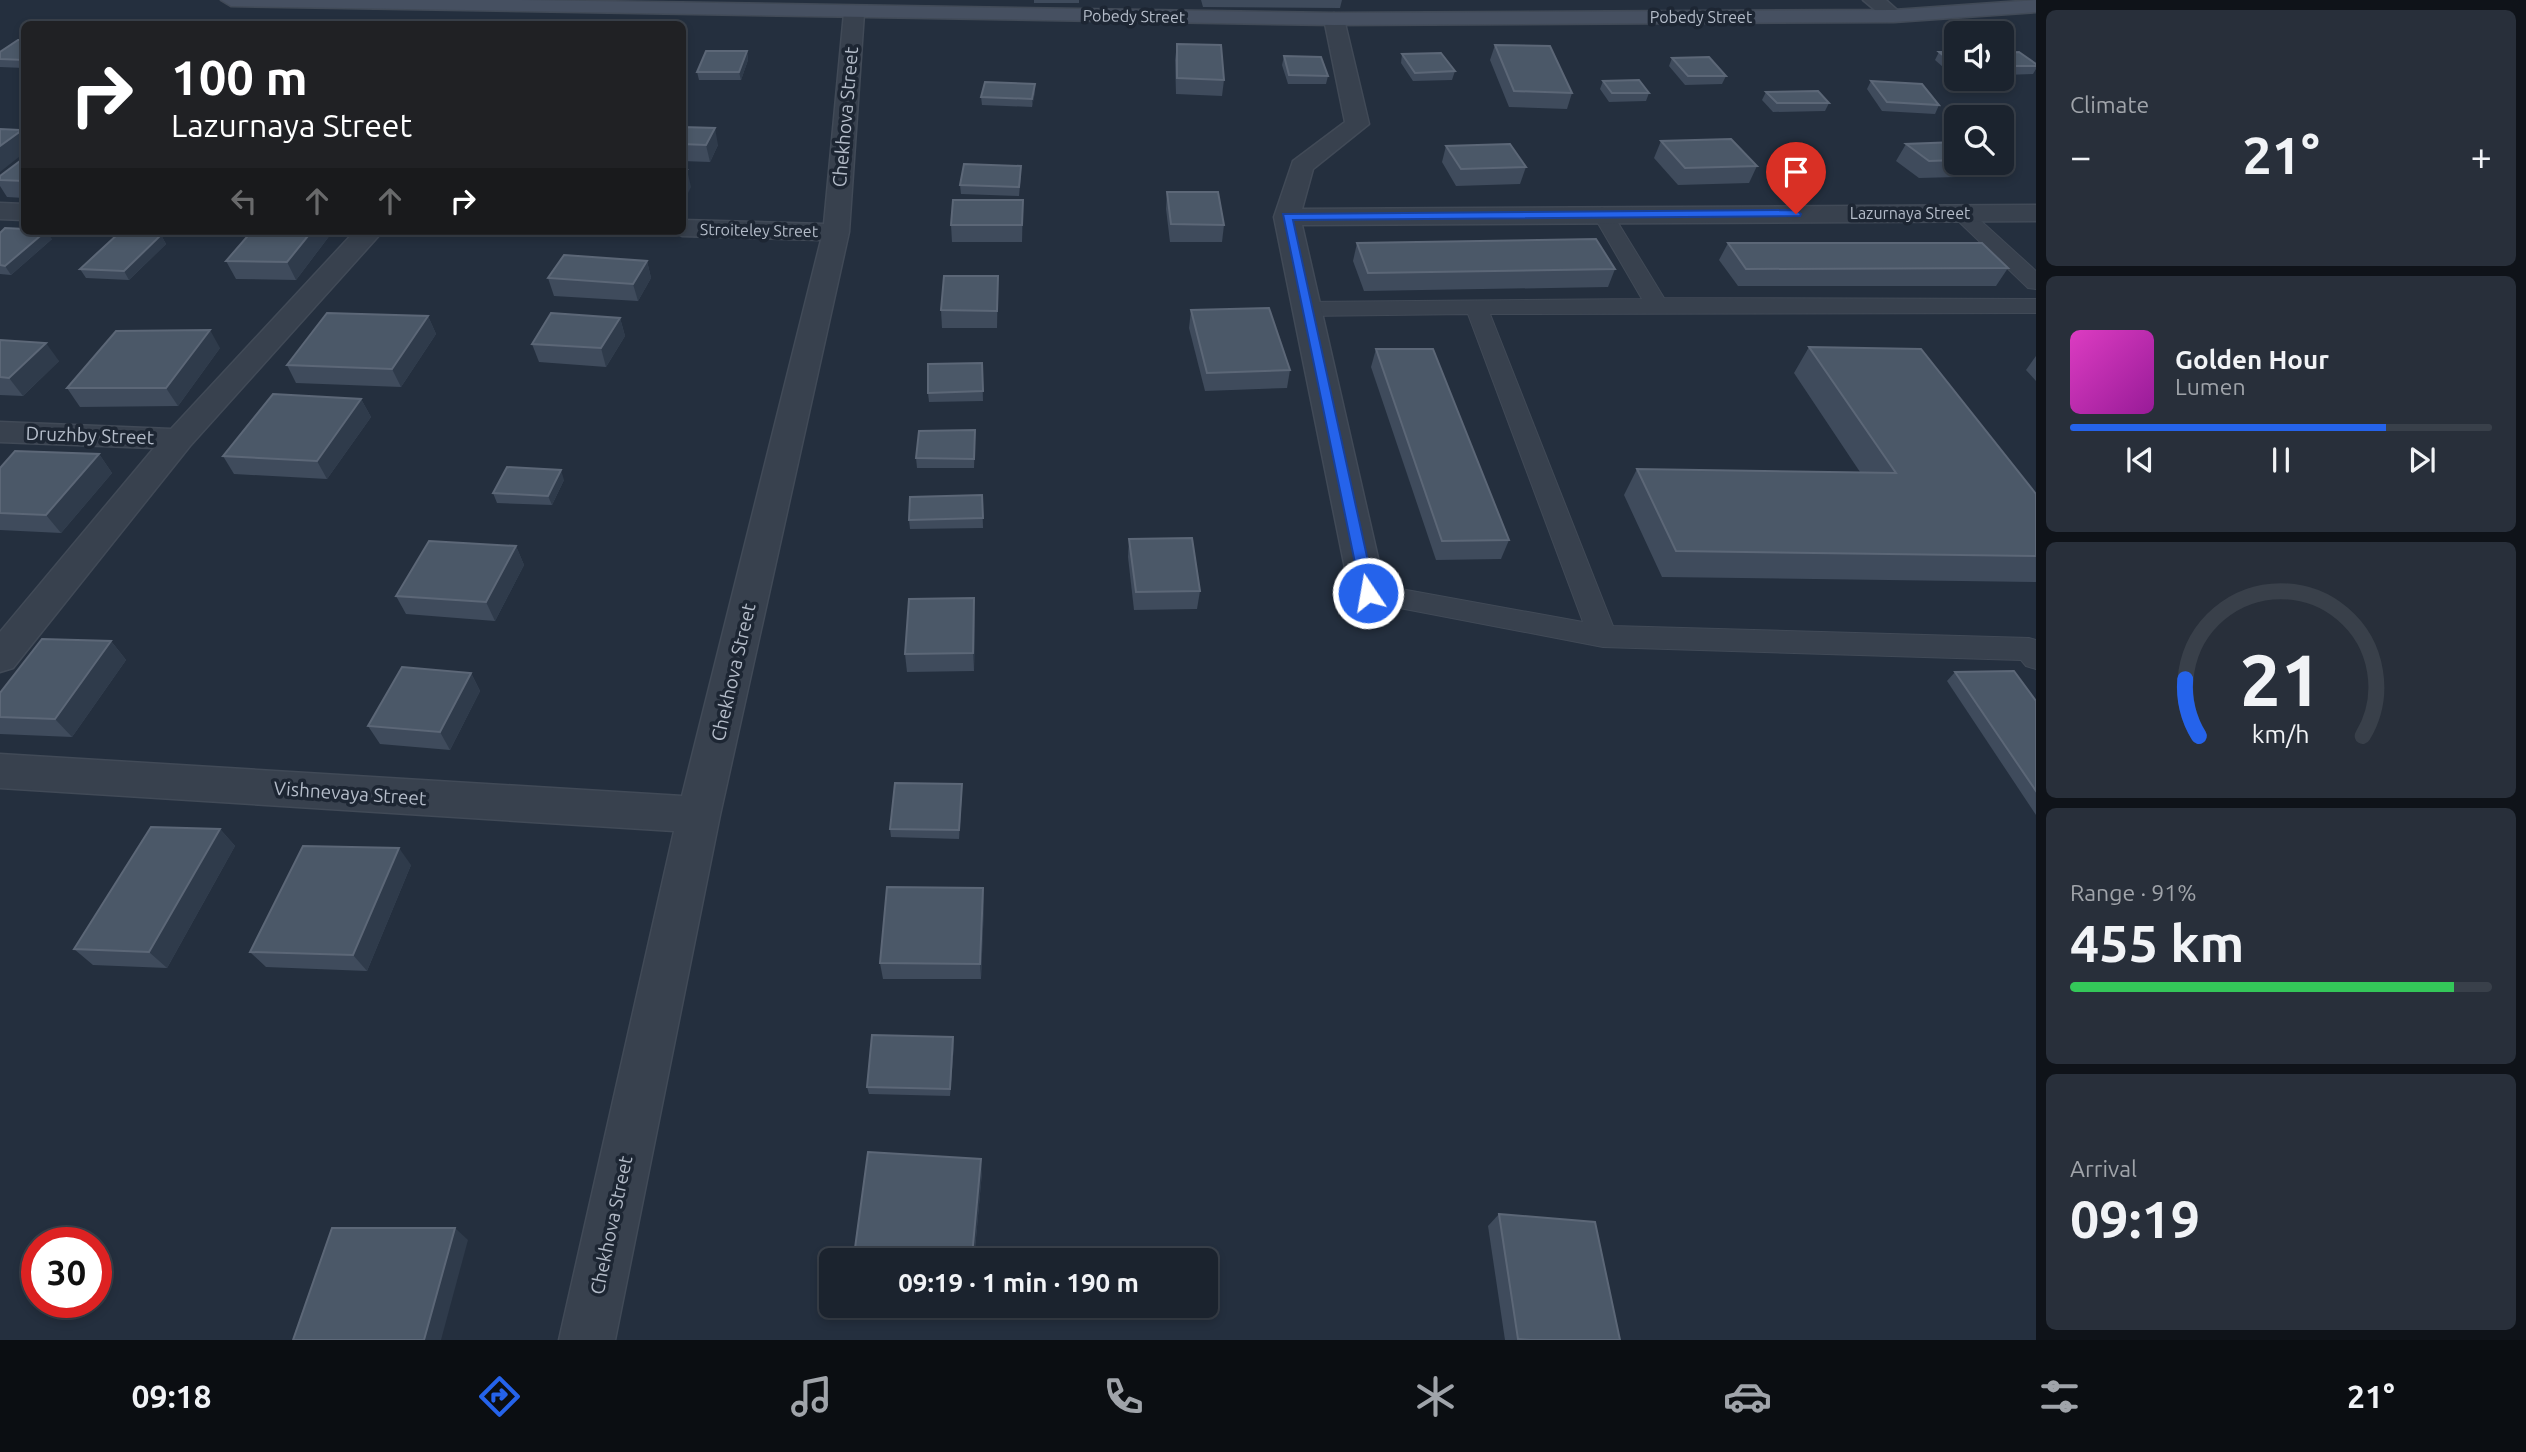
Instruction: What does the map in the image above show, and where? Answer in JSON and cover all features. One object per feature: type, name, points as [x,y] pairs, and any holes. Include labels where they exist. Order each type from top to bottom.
[{"type":"street","name":"Pobedy Street","points":[[231,0],[854,7],[1335,19],[1894,16],[2036,6]]},
{"type":"street","points":[[1874,0],[1894,16]]},
{"type":"street","name":"Chekhova Street","points":[[587,1340],[699,815],[836,232],[854,7]]},
{"type":"street","points":[[1335,19],[1357,124],[1302,166],[1287,217],[1368,593]]},
{"type":"street","points":[[0,211],[21,212]]},
{"type":"street","name":"Lazurnaya Street","points":[[1287,217],[2036,213]]},
{"type":"street","name":"Stroiteley Street","points":[[686,228],[836,232]]},
{"type":"street","points":[[0,658],[179,439],[366,235]]},
{"type":"street","name":"Druzhby Street","points":[[0,432],[179,439]]},
{"type":"street","name":"Vishnevaya Street","points":[[0,771],[699,815]]},
{"type":"lane","points":[[1602,214],[1657,305]]},
{"type":"lane","points":[[1962,214],[2036,283]]},
{"type":"lane","points":[[1305,309],[1657,305],[2036,306]]},
{"type":"lane","points":[[1476,308],[1604,636]]},
{"type":"lane","points":[[1368,593],[1604,636],[2034,650]]},
{"type":"building","points":[[21,40],[21,60],[0,59],[0,52]]},
{"type":"building","points":[[1177,44],[1221,45],[1224,80],[1177,78]]},
{"type":"building","points":[[1495,45],[1550,46],[1572,93],[1514,91]]},
{"type":"building","points":[[706,51],[747,51],[739,72],[697,72]]},
{"type":"building","points":[[2014,52],[2019,52],[2036,66],[2014,66]]},
{"type":"building","points":[[1441,53],[1455,71],[1415,73],[1402,54]]},
{"type":"building","points":[[1284,56],[1321,57],[1328,76],[1289,75]]},
{"type":"building","points":[[1709,57],[1726,76],[1688,76],[1672,58]]},
{"type":"building","points":[[1639,80],[1649,93],[1612,93],[1603,81]]},
{"type":"building","points":[[1871,81],[1922,84],[1939,105],[1887,102]]},
{"type":"building","points":[[985,82],[1035,84],[1032,99],[981,97]]},
{"type":"building","points":[[1818,91],[1829,103],[1777,103],[1766,92]]},
{"type":"building","points":[[686,127],[715,128],[706,145],[686,144]]},
{"type":"building","points":[[0,129],[21,130],[21,131],[0,146]]},
{"type":"building","points":[[1731,139],[1757,166],[1685,168],[1661,141]]},
{"type":"building","points":[[1944,142],[1944,160],[1929,161],[1906,144]]},
{"type":"building","points":[[1510,144],[1526,167],[1461,169],[1446,146]]},
{"type":"building","points":[[21,160],[21,181],[0,180],[0,176]]},
{"type":"building","points":[[964,164],[1021,166],[1019,187],[960,185]]},
{"type":"building","points":[[1167,192],[1218,192],[1224,225],[1171,224]]},
{"type":"building","points":[[953,200],[1023,200],[1022,225],[951,225]]},
{"type":"building","points":[[5,228],[21,229],[21,235],[41,235],[5,266],[0,265],[0,233]]},
{"type":"building","points":[[117,235],[161,235],[124,271],[80,269]]},
{"type":"building","points":[[249,235],[309,235],[287,262],[226,261]]},
{"type":"building","points":[[1596,239],[1615,269],[1368,273],[1357,243]]},
{"type":"building","points":[[1728,243],[1982,243],[2008,268],[1746,269]]},
{"type":"building","points":[[564,255],[647,261],[633,284],[548,278]]},
{"type":"building","points":[[944,276],[998,276],[997,311],[941,310]]},
{"type":"building","points":[[1269,308],[1290,370],[1207,373],[1191,310]]},
{"type":"building","points":[[327,313],[428,316],[392,369],[287,365]]},
{"type":"building","points":[[551,313],[620,318],[601,348],[532,344]]},
{"type":"building","points":[[210,330],[166,388],[67,388],[116,331]]},
{"type":"building","points":[[0,340],[46,343],[9,378],[0,377]]},
{"type":"building","points":[[1809,347],[1921,349],[2036,494],[2036,556],[1676,551],[1637,469],[1896,473]]},
{"type":"building","points":[[1376,349],[1433,349],[1509,540],[1442,541]]},
{"type":"building","points":[[982,363],[983,391],[928,393],[928,364]]},
{"type":"building","points":[[273,394],[361,399],[317,461],[223,456]]},
{"type":"building","points":[[975,430],[974,459],[916,458],[919,431]]},
{"type":"building","points":[[15,451],[99,454],[46,515],[0,513],[0,468]]},
{"type":"building","points":[[507,467],[561,470],[548,496],[493,493]]},
{"type":"building","points":[[982,495],[983,518],[909,520],[910,497]]},
{"type":"building","points":[[1192,538],[1200,591],[1136,592],[1129,539]]},
{"type":"building","points":[[429,541],[516,546],[486,602],[396,596]]},
{"type":"building","points":[[974,598],[973,653],[905,654],[909,599]]},
{"type":"building","points":[[42,639],[111,641],[55,719],[0,717],[0,693]]},
{"type":"building","points":[[402,667],[471,673],[440,732],[368,726]]},
{"type":"building","points":[[2014,671],[2036,701],[2036,791],[1955,672]]},
{"type":"building","points":[[895,783],[962,784],[959,830],[890,829]]},
{"type":"building","points":[[151,827],[220,829],[149,952],[74,949]]},
{"type":"building","points":[[303,846],[399,848],[353,955],[250,952]]},
{"type":"building","points":[[887,887],[983,888],[980,964],[880,963]]},
{"type":"building","points":[[872,1035],[953,1037],[950,1089],[867,1087]]},
{"type":"building","points":[[868,1152],[981,1159],[973,1248],[855,1248]]},
{"type":"building","points":[[1499,1214],[1595,1222],[1620,1340],[1518,1339]]},
{"type":"building","points":[[332,1228],[455,1228],[424,1340],[293,1340]]},
{"type":"route","points":[[1368,593],[1287,217],[1796,214]]}]
